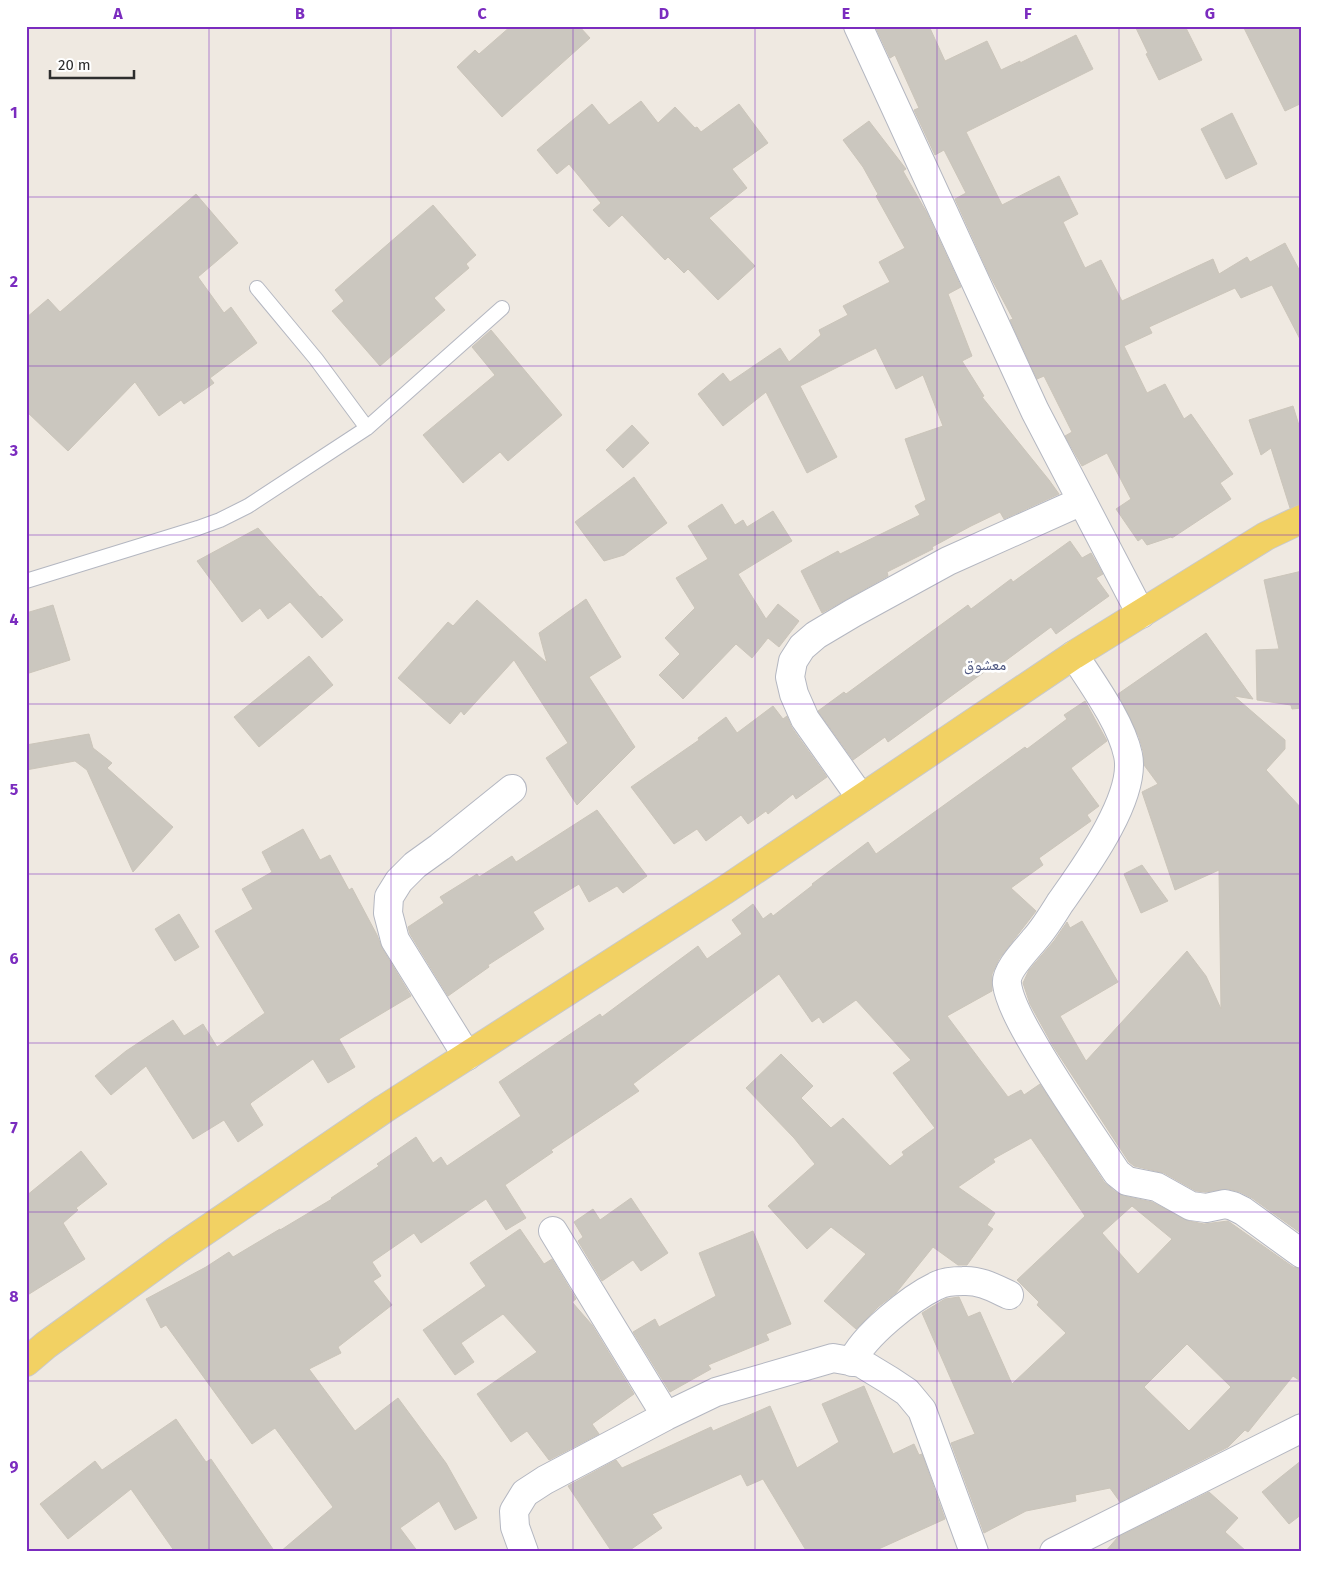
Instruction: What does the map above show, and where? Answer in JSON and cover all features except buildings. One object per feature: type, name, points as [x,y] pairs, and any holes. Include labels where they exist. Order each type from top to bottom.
[{"type":"main road","points":[[26,1362],[46,1345],[177,1250],[376,1115],[725,890],[1074,655],[1266,536],[1302,519]]},
{"type":"street","points":[[858,26],[1035,411],[1141,614]]},
{"type":"street","points":[[861,798],[805,719],[794,694],[790,677],[794,661],[802,647],[816,635],[948,560],[1082,501]]},
{"type":"street","points":[[1074,655],[1118,728],[1128,756],[1127,783],[1119,807],[1085,868],[1035,940],[1012,968],[1006,982],[1008,992],[1021,1022],[1046,1065],[1117,1173],[1128,1181],[1157,1187],[1191,1206],[1206,1208],[1225,1204],[1233,1206],[1243,1211],[1302,1254]]},
{"type":"street","points":[[467,1056],[394,940],[388,913],[388,897],[399,881],[415,865],[512,789]]},
{"type":"street","points":[[553,1231],[666,1416]]},
{"type":"street","points":[[852,1362],[856,1351],[879,1327],[916,1297],[938,1285],[961,1280],[981,1282],[1009,1295]]},
{"type":"street","points":[[524,1552],[515,1527],[514,1511],[524,1493],[666,1416],[716,1392],[833,1358],[860,1363],[907,1392],[922,1410],[974,1552]]},
{"type":"street","points":[[1054,1552],[1302,1428]]},
{"type":"lane","points":[[257,288],[316,359],[367,428]]},
{"type":"lane","points":[[26,581],[220,520],[248,506],[367,428],[502,308]]},
{"type":"district","name":"معشوق","points":[[985,664]]}]
